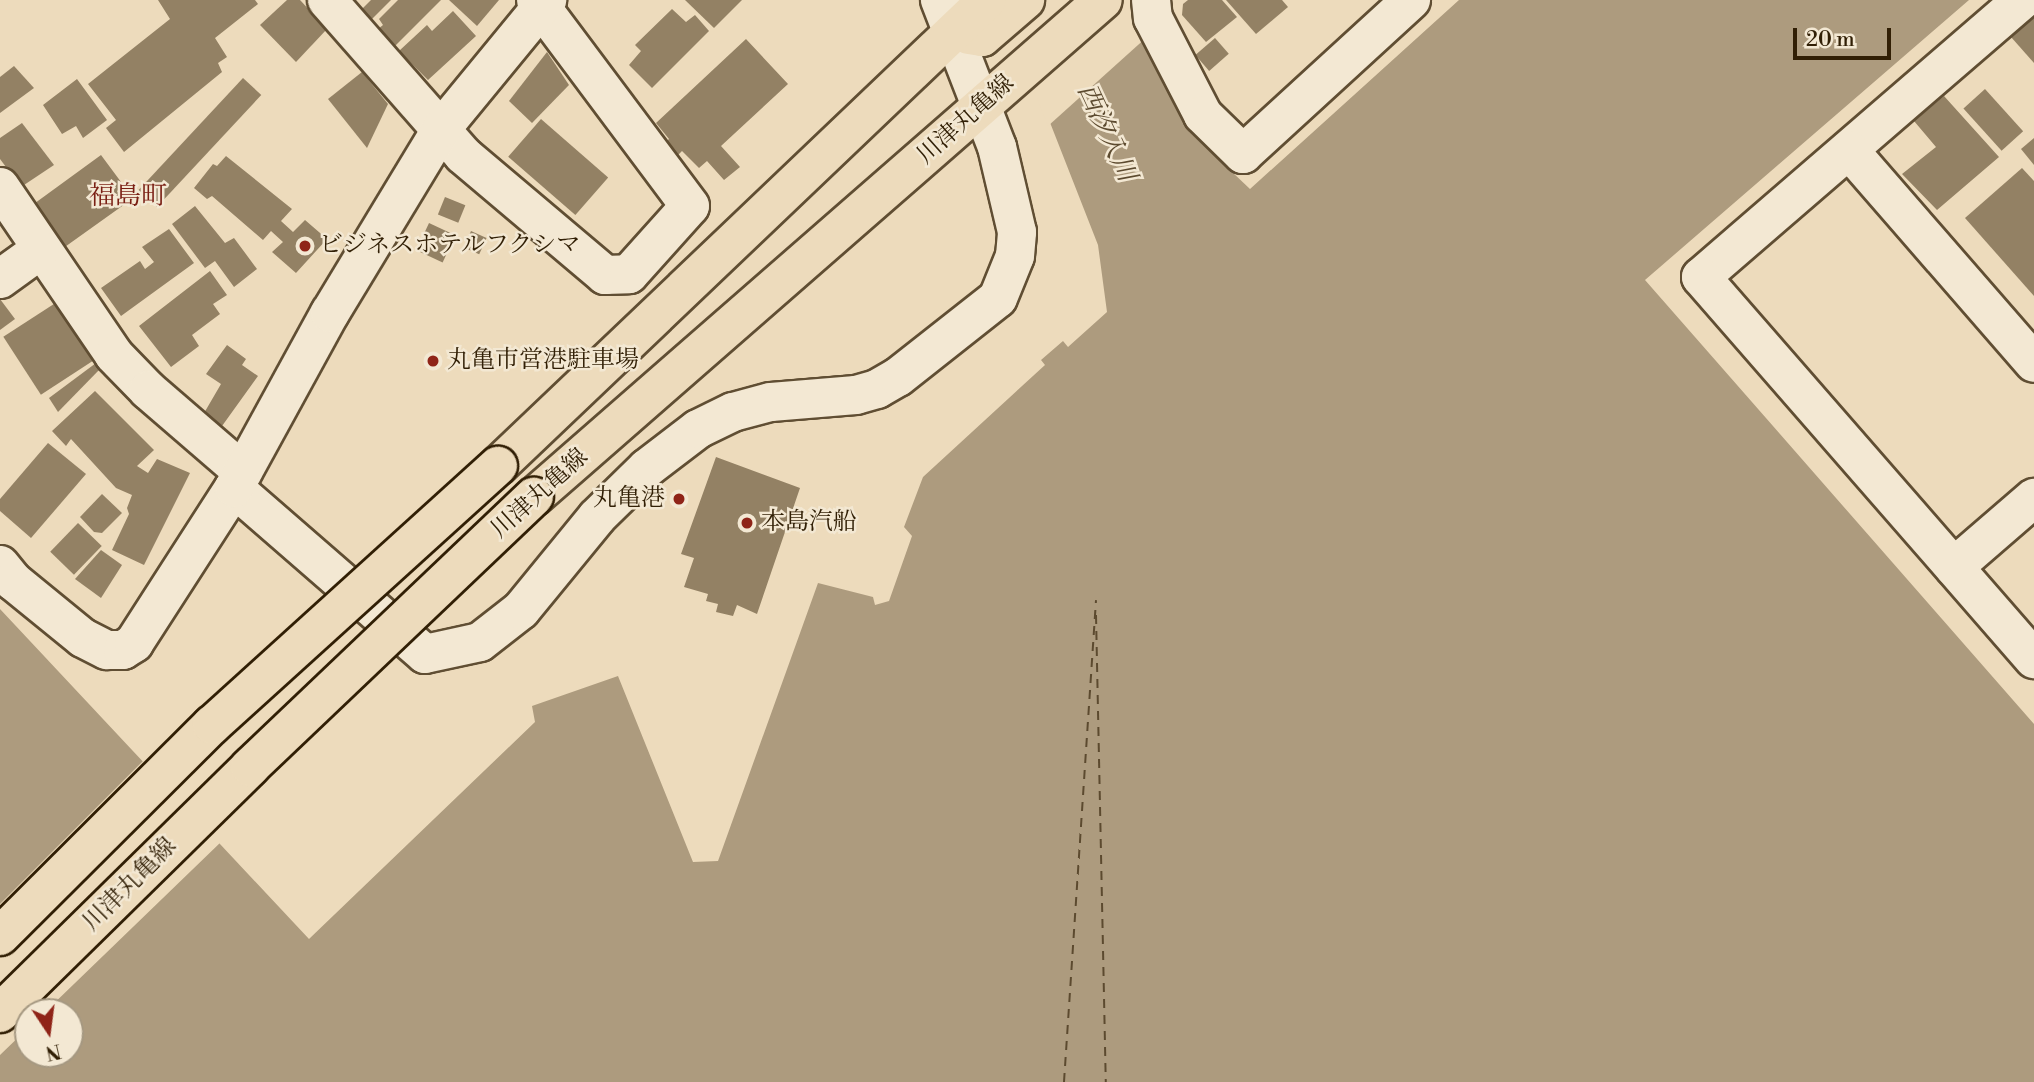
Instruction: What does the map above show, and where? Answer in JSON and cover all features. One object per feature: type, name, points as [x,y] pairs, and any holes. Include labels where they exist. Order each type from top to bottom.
[{"type":"main road","name":"川津丸亀線","points":[[0,936],[212,725],[498,466],[966,17],[1025,0]]},
{"type":"main road","name":"川津丸亀線","points":[[0,1013],[240,777],[534,497],[1103,0]]},
{"type":"street","points":[[0,565],[13,581],[83,638],[107,650],[123,650],[134,643],[238,480],[330,313],[442,128],[542,2],[690,206],[629,274],[605,275],[463,155],[442,128],[327,0]]},
{"type":"street","points":[[1151,0],[1153,18],[1203,115],[1243,154],[1411,0]]},
{"type":"street","points":[[2022,0],[1701,277],[2034,659]]},
{"type":"street","points":[[0,187],[40,250],[114,355],[238,480],[425,654],[480,642],[521,610],[597,517],[647,468],[698,429],[733,412],[771,402],[856,394],[877,389],[898,377],[998,298],[1015,256],[1017,232],[997,146],[981,108],[966,17]]},
{"type":"street","points":[[1849,150],[2034,363]]},
{"type":"street","points":[[0,279],[40,250]]},
{"type":"street","points":[[1954,567],[2034,498]]},
{"type":"water","name":"西汐入川","points":[[1002,0],[1130,0],[1191,133],[1250,189],[1459,0],[1969,0],[1645,280],[2034,724],[2034,1082],[0,1082],[0,609],[309,939],[535,722],[532,706],[618,676],[693,862],[718,861],[818,583],[873,597],[875,605],[889,601],[912,536],[904,527],[923,477],[1045,365],[1041,360],[1063,341],[1068,347],[1107,312],[1098,245]]},
{"type":"pier","points":[[999,0],[1134,0],[1148,36],[1048,126]]},
{"type":"pier","points":[[145,759],[222,841],[59,998],[14,998],[14,1042],[0,1055],[0,904]]},
{"type":"building","points":[[158,0],[255,0],[258,4],[215,38],[227,57],[218,63],[222,72],[124,152],[106,128],[116,120],[88,84],[170,19]]},
{"type":"building","points":[[287,0],[300,0],[327,29],[296,62],[260,25]]},
{"type":"building","points":[[371,0],[391,0],[371,20],[359,12]]},
{"type":"building","points":[[398,0],[441,0],[395,46],[378,29],[383,25],[379,19]]},
{"type":"building","points":[[449,0],[499,0],[477,26]]},
{"type":"building","points":[[685,0],[742,0],[714,28]]},
{"type":"building","points":[[1188,0],[1222,0],[1237,17],[1206,42],[1182,15],[1183,4]]},
{"type":"building","points":[[1226,0],[1282,0],[1288,7],[1256,34]]},
{"type":"building","points":[[672,9],[686,22],[695,15],[709,31],[652,88],[629,65],[641,51],[635,45]]},
{"type":"building","points":[[453,11],[476,36],[428,80],[399,51],[427,25],[432,31]]},
{"type":"building","points":[[2034,18],[2034,63],[2011,37]]},
{"type":"building","points":[[1215,38],[1229,54],[1209,71],[1195,55]]},
{"type":"building","points":[[746,39],[788,84],[721,146],[740,167],[724,180],[707,161],[699,168],[682,151],[677,156],[665,143],[669,139],[656,123]]},
{"type":"building","points":[[547,52],[569,85],[532,123],[509,101]]},
{"type":"building","points":[[14,66],[34,88],[0,113],[0,77]]},
{"type":"building","points":[[362,72],[388,104],[367,148],[328,99]]},
{"type":"building","points":[[243,78],[261,95],[157,207],[139,190]]},
{"type":"building","points":[[77,79],[107,120],[83,138],[76,126],[62,134],[43,105]]},
{"type":"building","points":[[1985,89],[2023,131],[2002,151],[1963,108]]},
{"type":"building","points":[[1944,96],[1999,157],[1937,210],[1902,174],[1936,147],[1914,121]]},
{"type":"building","points":[[541,119],[608,177],[575,215],[508,157]]},
{"type":"building","points":[[22,123],[54,165],[21,187],[0,159],[0,138]]},
{"type":"building","points":[[2034,138],[2034,165],[2021,149]]},
{"type":"building","points":[[101,155],[124,186],[117,191],[125,204],[62,249],[31,206]]},
{"type":"building","points":[[226,156],[292,209],[281,221],[293,232],[305,220],[327,239],[296,273],[272,252],[283,242],[271,231],[263,240],[212,196],[207,199],[194,188],[213,164],[217,166]]},
{"type":"building","points":[[2022,168],[2034,181],[2034,296],[1965,218]]},
{"type":"building","points":[[445,197],[465,205],[458,223],[438,215]]},
{"type":"building","points":[[195,206],[225,243],[234,238],[257,269],[234,287],[215,261],[205,268],[172,224]]},
{"type":"building","points":[[429,223],[455,235],[443,262],[416,250]]},
{"type":"building","points":[[169,229],[194,263],[121,316],[101,288],[140,261],[145,269],[154,262],[142,247]]},
{"type":"building","points":[[471,231],[487,238],[479,254],[464,247]]},
{"type":"building","points":[[210,271],[227,295],[213,304],[220,314],[192,335],[199,346],[171,367],[139,326]]},
{"type":"building","points":[[0,299],[15,319],[0,330]]},
{"type":"building","points":[[57,302],[95,360],[41,395],[3,337]]},
{"type":"building","points":[[227,345],[246,359],[242,365],[258,376],[217,433],[200,420],[221,384],[206,374]]},
{"type":"building","points":[[96,363],[100,369],[58,412],[49,398]]},
{"type":"building","points":[[95,391],[154,450],[137,466],[148,473],[157,459],[190,473],[144,565],[112,550],[129,514],[127,508],[132,495],[116,488],[71,439],[66,446],[52,431]]},
{"type":"building","points":[[48,443],[86,474],[31,538],[0,511],[0,499]]},
{"type":"building","name":"本島汽船","points":[[716,457],[800,488],[757,614],[737,605],[733,616],[716,612],[718,604],[706,601],[708,594],[684,587],[694,558],[681,554]]},
{"type":"building","points":[[102,494],[122,513],[102,533],[94,532],[80,517]]},
{"type":"building","points":[[78,523],[102,546],[74,575],[50,552]]},
{"type":"building","points":[[101,550],[122,565],[101,598],[75,579]]},
{"type":"ferry route","points":[[1064,1082],[1096,600]]},
{"type":"ferry route","points":[[1096,615],[1106,1082]]},
{"type":"place","name":"ビジネスホテルフクシマ","points":[[305,246]]},
{"type":"place","name":"丸亀市営港駐車場","points":[[433,361]]},
{"type":"place","name":"丸亀港","points":[[679,499]]},
{"type":"place","name":"本島汽船","points":[[747,523]]},
{"type":"district","name":"福島町","points":[[128,197]]}]
